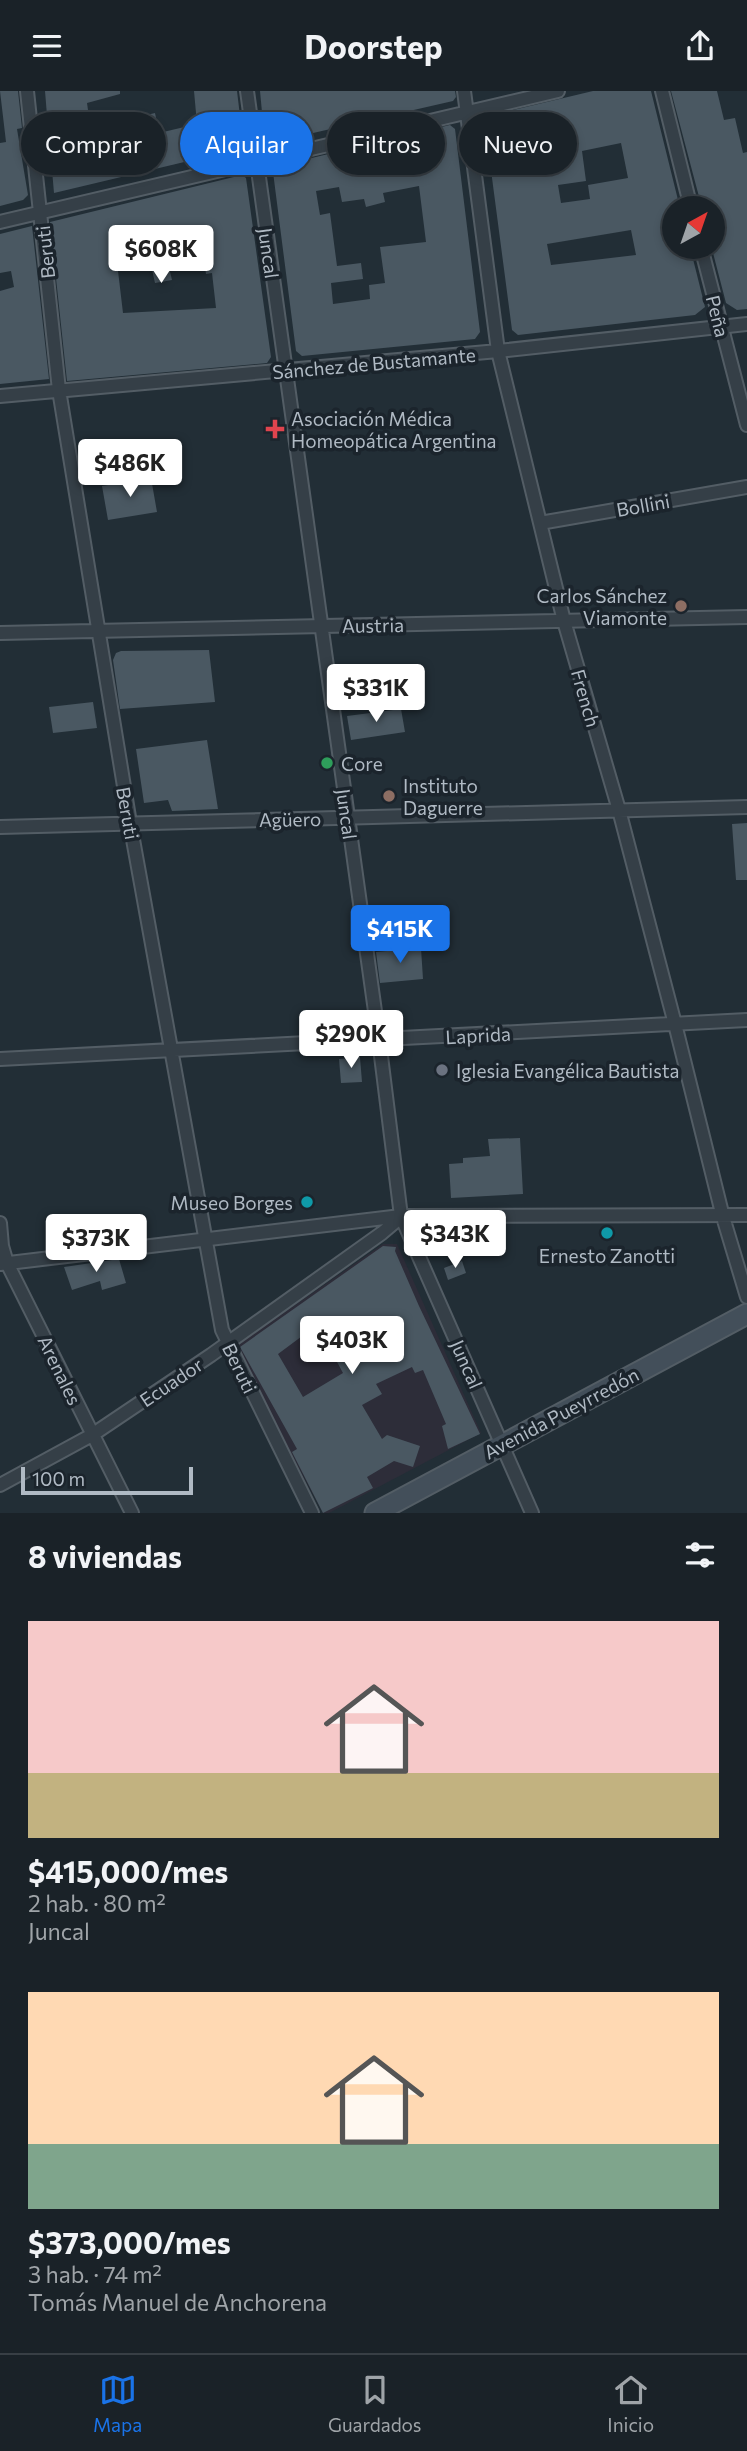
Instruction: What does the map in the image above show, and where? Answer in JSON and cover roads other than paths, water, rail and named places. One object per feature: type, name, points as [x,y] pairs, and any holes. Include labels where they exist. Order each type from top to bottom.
[{"type":"main road","name":"Avenida Pueyrredón","points":[[375,1513],[747,1314]]},
{"type":"street","name":"Beruti","points":[[27,91],[59,390],[130,823],[222,1330],[312,1513]]},
{"type":"street","name":"Juncal","points":[[247,91],[250,112]]},
{"type":"street","name":"French","points":[[464,91],[467,112]]},
{"type":"street","points":[[475,112],[558,91]]},
{"type":"street","points":[[662,91],[688,196]]},
{"type":"street","points":[[313,149],[459,116]]},
{"type":"street","points":[[0,222],[201,175]]},
{"type":"street","name":"Juncal","points":[[258,175],[401,1216],[532,1513]]},
{"type":"street","name":"French","points":[[475,175],[498,351],[564,621],[619,810],[676,1024],[723,1216],[747,1297]]},
{"type":"street","name":"Peña","points":[[704,259],[747,425]]},
{"type":"street","name":"Sánchez de Bustamante","points":[[0,396],[498,351],[747,324]]},
{"type":"street","name":"Bollini","points":[[540,523],[747,487]]},
{"type":"street","name":"Austria","points":[[0,633],[747,617]]},
{"type":"street","name":"Agüero","points":[[0,827],[747,807]]},
{"type":"street","name":"Laprida","points":[[0,1059],[747,1020]]},
{"type":"street","points":[[4,1264],[401,1216],[747,1215]]},
{"type":"street","name":"Ecuador","points":[[0,1485],[92,1435],[227,1343],[401,1216]]},
{"type":"street","name":"Arenales","points":[[0,1223],[4,1264],[132,1513]]},
{"type":"street","points":[[347,1223],[352,1225],[358,1234],[359,1245],[353,1253]]},
{"type":"place","name":"Asociación Médica Homeopática Argentina","points":[[275,429]]},
{"type":"place","name":"Carlos Sánchez Viamonte","points":[[681,606]]},
{"type":"place","name":"Core","points":[[327,763]]},
{"type":"place","name":"Instituto Daguerre","points":[[389,796]]},
{"type":"place","name":"Iglesia Evangélica Bautista","points":[[442,1070]]},
{"type":"place","name":"Museo Borges","points":[[307,1202]]},
{"type":"place","name":"Ernesto Zanotti","points":[[607,1233]]}]
